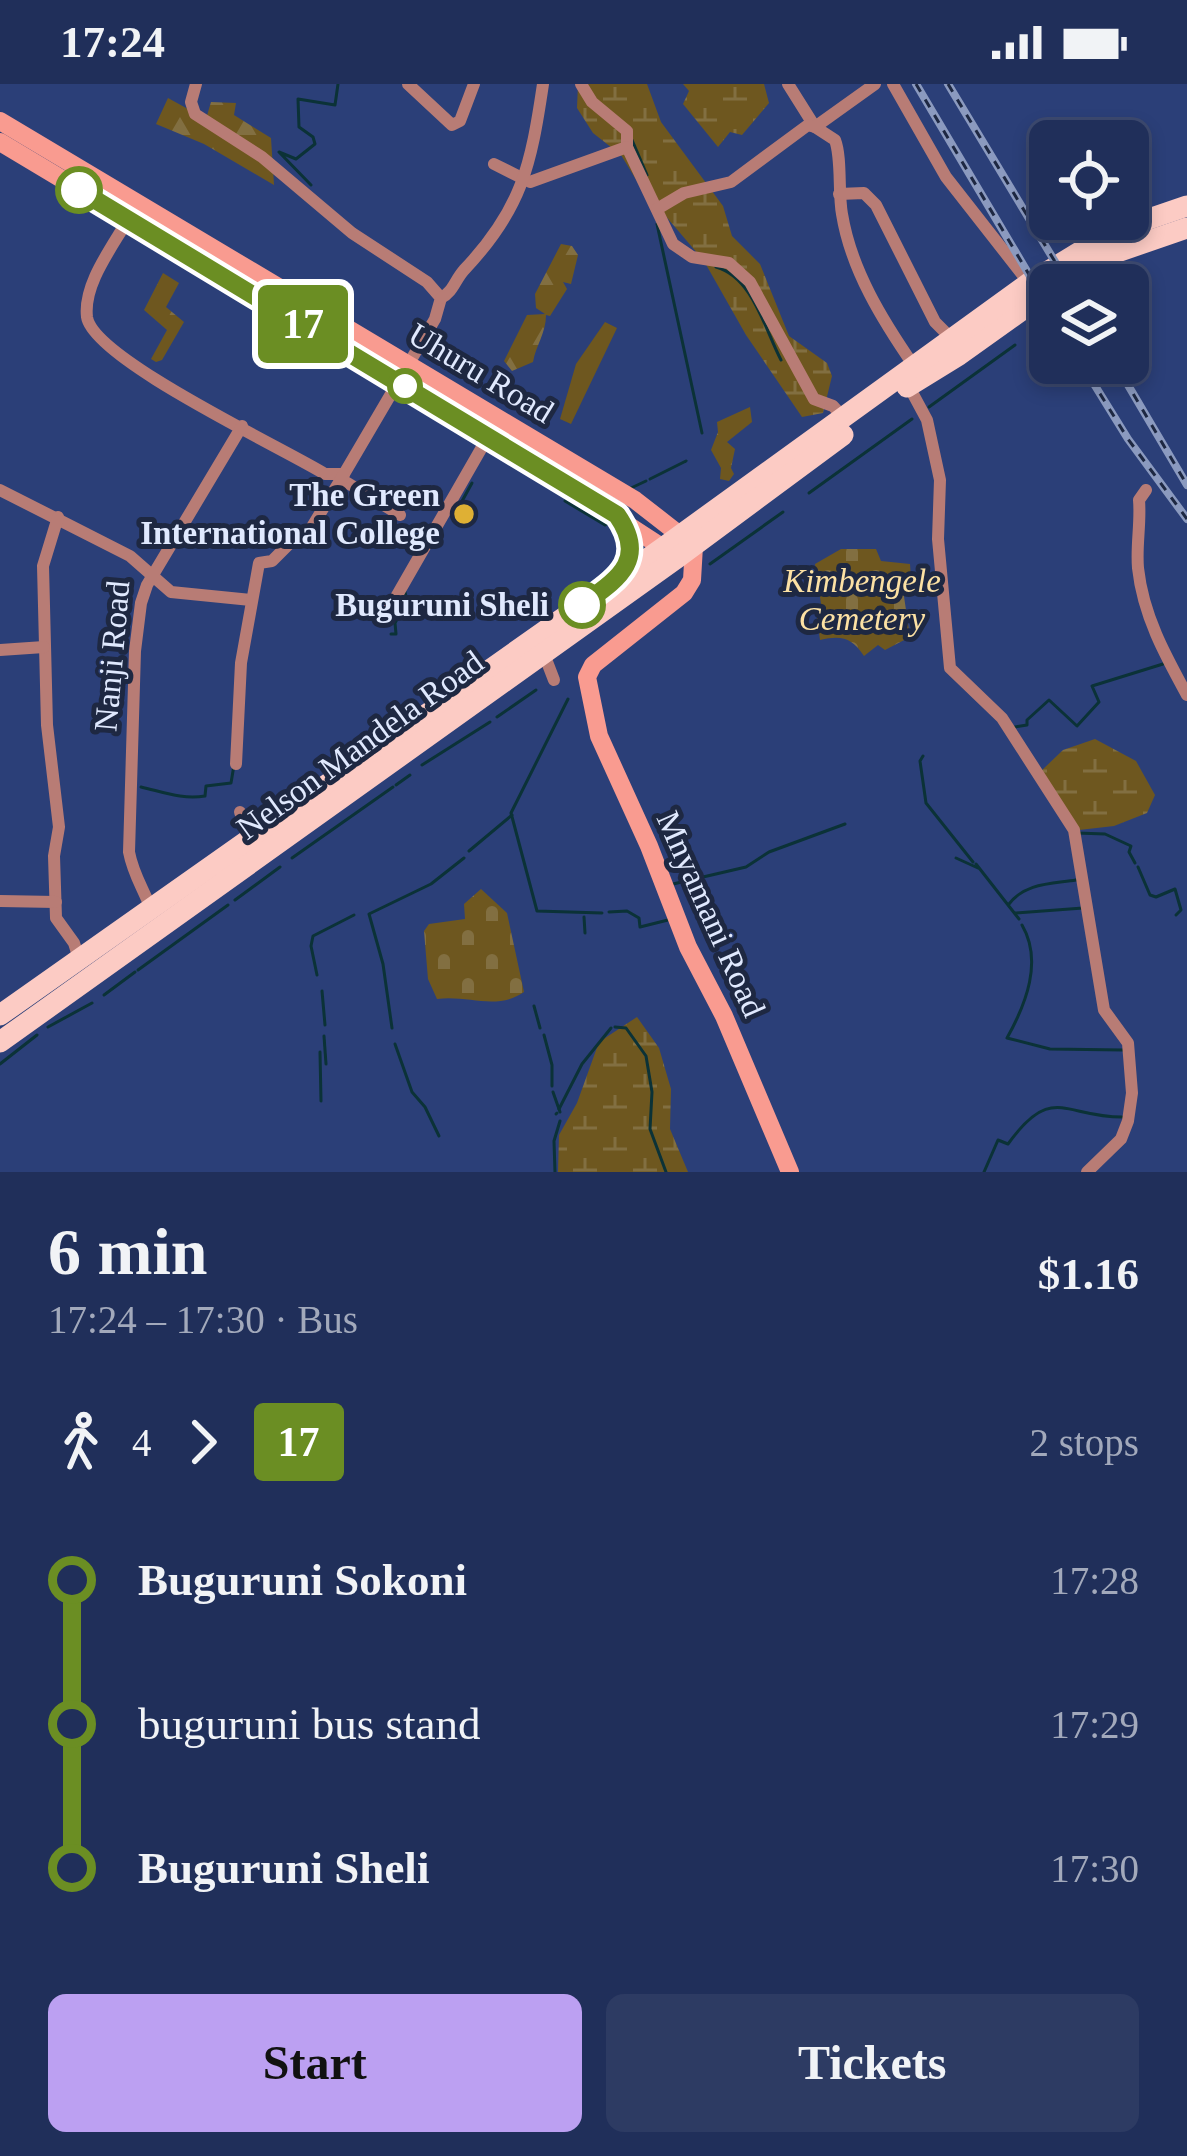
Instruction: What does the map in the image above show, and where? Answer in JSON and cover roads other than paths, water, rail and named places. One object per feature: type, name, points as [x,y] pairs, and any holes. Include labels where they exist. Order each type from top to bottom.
[{"type":"main road","name":"Uhuru Road","points":[[0,122],[133,212],[401,372],[682,550]]},
{"type":"main road","name":"Uhuru Road","points":[[0,142],[79,190],[133,212]]},
{"type":"main road","name":"Nelson Mandela Road","points":[[1073,264],[1114,231],[1187,206]]},
{"type":"main road","name":"Nelson Mandela Road","points":[[1092,264],[1187,228]]},
{"type":"main road","name":"Nelson Mandela Road","points":[[0,1015],[77,969],[544,654],[952,339],[1029,296]]},
{"type":"main road","name":"Nelson Mandela Road","points":[[0,1042],[151,908],[623,576],[682,550],[843,417],[1029,297]]},
{"type":"main road","name":"Uhuru Road","points":[[401,372],[489,435],[682,550]]},
{"type":"main road","points":[[617,515],[627,532],[630,554],[623,576]]},
{"type":"main road","name":"Mnyamani Road","points":[[682,550],[692,580],[684,593],[612,647],[593,664],[587,677],[598,736],[790,1172]]},
{"type":"street","points":[[196,84],[191,102],[195,114],[262,157],[352,233],[427,282],[441,298]]},
{"type":"street","points":[[408,84],[452,125],[460,121],[475,84]]},
{"type":"street","points":[[441,298],[503,224],[524,180],[543,84]]},
{"type":"street","points":[[788,84],[815,127]]},
{"type":"street","points":[[815,127],[875,84]]},
{"type":"street","points":[[893,84],[946,178],[1029,268]]},
{"type":"street","points":[[585,85],[592,102],[627,131],[627,147],[681,253],[729,263],[750,282],[814,399],[833,406],[843,417]]},
{"type":"street","points":[[657,209],[684,193],[731,182],[808,124],[835,140],[845,230],[927,420],[940,481],[938,539],[950,668],[1002,718],[1074,830],[1104,1010],[1128,1043],[1132,1093],[1128,1121],[1121,1139],[1087,1172]]},
{"type":"street","points":[[494,164],[530,182],[627,147]]},
{"type":"street","points":[[839,194],[864,193],[876,206],[935,322],[952,339]]},
{"type":"street","points":[[133,212],[88,293],[89,328],[112,353],[145,374],[326,474],[342,477],[400,515]]},
{"type":"street","points":[[236,764],[241,663],[259,563],[272,561],[292,541],[304,540],[435,319],[441,298]]},
{"type":"street","points":[[242,426],[154,575],[172,592],[250,599]]},
{"type":"street","points":[[388,610],[489,435]]},
{"type":"street","name":"Nanji Road","points":[[0,490],[130,556],[154,575],[136,622],[129,852],[133,876],[145,889],[151,908]]},
{"type":"street","points":[[1146,490],[1139,500],[1139,573],[1156,640],[1187,695]]},
{"type":"street","points":[[58,517],[44,566],[47,725],[58,826],[56,918],[74,943],[77,969]]},
{"type":"street","points":[[0,650],[44,647]]},
{"type":"street","points":[[544,654],[554,680]]},
{"type":"street","points":[[240,812],[247,828]]},
{"type":"street","points":[[0,902],[56,902]]},
{"type":"waterway","points":[[311,185],[279,152],[296,159],[315,144],[299,127],[298,99],[335,105],[338,84]]},
{"type":"waterway","points":[[632,140],[647,175]]},
{"type":"waterway","points":[[657,224],[702,433]]},
{"type":"waterway","points":[[716,267],[749,293],[781,360]]},
{"type":"waterway","points":[[929,407],[1015,345]]},
{"type":"waterway","points":[[809,493],[912,419]]},
{"type":"waterway","points":[[650,479],[686,461]]},
{"type":"waterway","points":[[631,488],[646,481]]},
{"type":"waterway","points":[[455,503],[461,503],[472,483]]},
{"type":"waterway","points":[[565,501],[605,525],[610,521]]},
{"type":"waterway","points":[[710,564],[783,512]]},
{"type":"waterway","points":[[391,634],[396,634],[395,623],[407,601],[405,592]]},
{"type":"waterway","points":[[1015,727],[1027,725],[1049,700],[1077,726],[1099,702],[1092,686],[1163,664]]},
{"type":"waterway","points":[[497,717],[536,690]]},
{"type":"waterway","points":[[568,699],[511,813],[537,911],[602,913]]},
{"type":"waterway","points":[[422,765],[490,722]]},
{"type":"waterway","points":[[923,756],[926,803],[973,862]]},
{"type":"waterway","points":[[141,787],[205,796],[206,786],[231,783],[234,765]]},
{"type":"waterway","points":[[396,785],[410,775]]},
{"type":"waterway","points":[[292,858],[393,787]]},
{"type":"waterway","points":[[469,851],[512,815]]},
{"type":"waterway","points":[[673,884],[746,867],[769,852],[845,824]]},
{"type":"waterway","points":[[1077,833],[1105,834],[1131,846],[1135,863]]},
{"type":"waterway","points":[[392,1028],[383,964],[369,914],[431,884],[464,858]]},
{"type":"waterway","points":[[956,858],[978,868]]},
{"type":"waterway","points":[[976,864],[1019,919]]},
{"type":"waterway","points":[[235,900],[280,867]]},
{"type":"waterway","points":[[1138,867],[1150,895],[1175,889],[1181,910],[1176,915]]},
{"type":"waterway","points":[[1009,904],[1031,888],[1076,880]]},
{"type":"waterway","points":[[138,970],[228,905]]},
{"type":"waterway","points":[[1015,913],[1083,908]]},
{"type":"waterway","points":[[609,912],[627,911],[639,918],[640,927],[668,920]]},
{"type":"waterway","points":[[317,975],[313,936],[354,915]]},
{"type":"waterway","points":[[584,917],[585,933]]},
{"type":"waterway","points":[[1022,925],[1031,953],[1030,982],[1007,1038],[1050,1049],[1123,1050]]},
{"type":"waterway","points":[[104,995],[135,972]]},
{"type":"waterway","points":[[322,991],[325,1025]]},
{"type":"waterway","points":[[48,1027],[92,1003]]},
{"type":"waterway","points":[[534,1006],[540,1028]]},
{"type":"waterway","points":[[615,1027],[626,1028],[646,1056],[652,1092],[650,1129],[666,1172]]},
{"type":"waterway","points":[[559,1109],[582,1064],[611,1028]]},
{"type":"waterway","points":[[0,1064],[37,1035]]},
{"type":"waterway","points":[[544,1035],[552,1086]]},
{"type":"waterway","points":[[324,1036],[326,1064]]},
{"type":"waterway","points":[[395,1044],[412,1092],[439,1136]]},
{"type":"waterway","points":[[320,1052],[321,1101]]},
{"type":"waterway","points":[[553,1092],[560,1112]]},
{"type":"waterway","points":[[984,1172],[998,1140],[1008,1144],[1023,1125],[1048,1109],[1122,1117]]},
{"type":"waterway","points":[[555,1172],[554,1141],[560,1121]]},
{"type":"railway","points":[[916,84],[1029,275]]},
{"type":"railway","points":[[948,84],[1056,264]]},
{"type":"railway","points":[[1094,384],[1187,519]]},
{"type":"railway","points":[[1127,384],[1187,485]]},
{"type":"place","name":"The Green International College","points":[[464,514]]},
{"type":"place","name":"Buguruni Sheli","points":[[582,605]]},
{"type":"park label","name":"Kimbengele Cemetery","points":[[862,600]]}]
